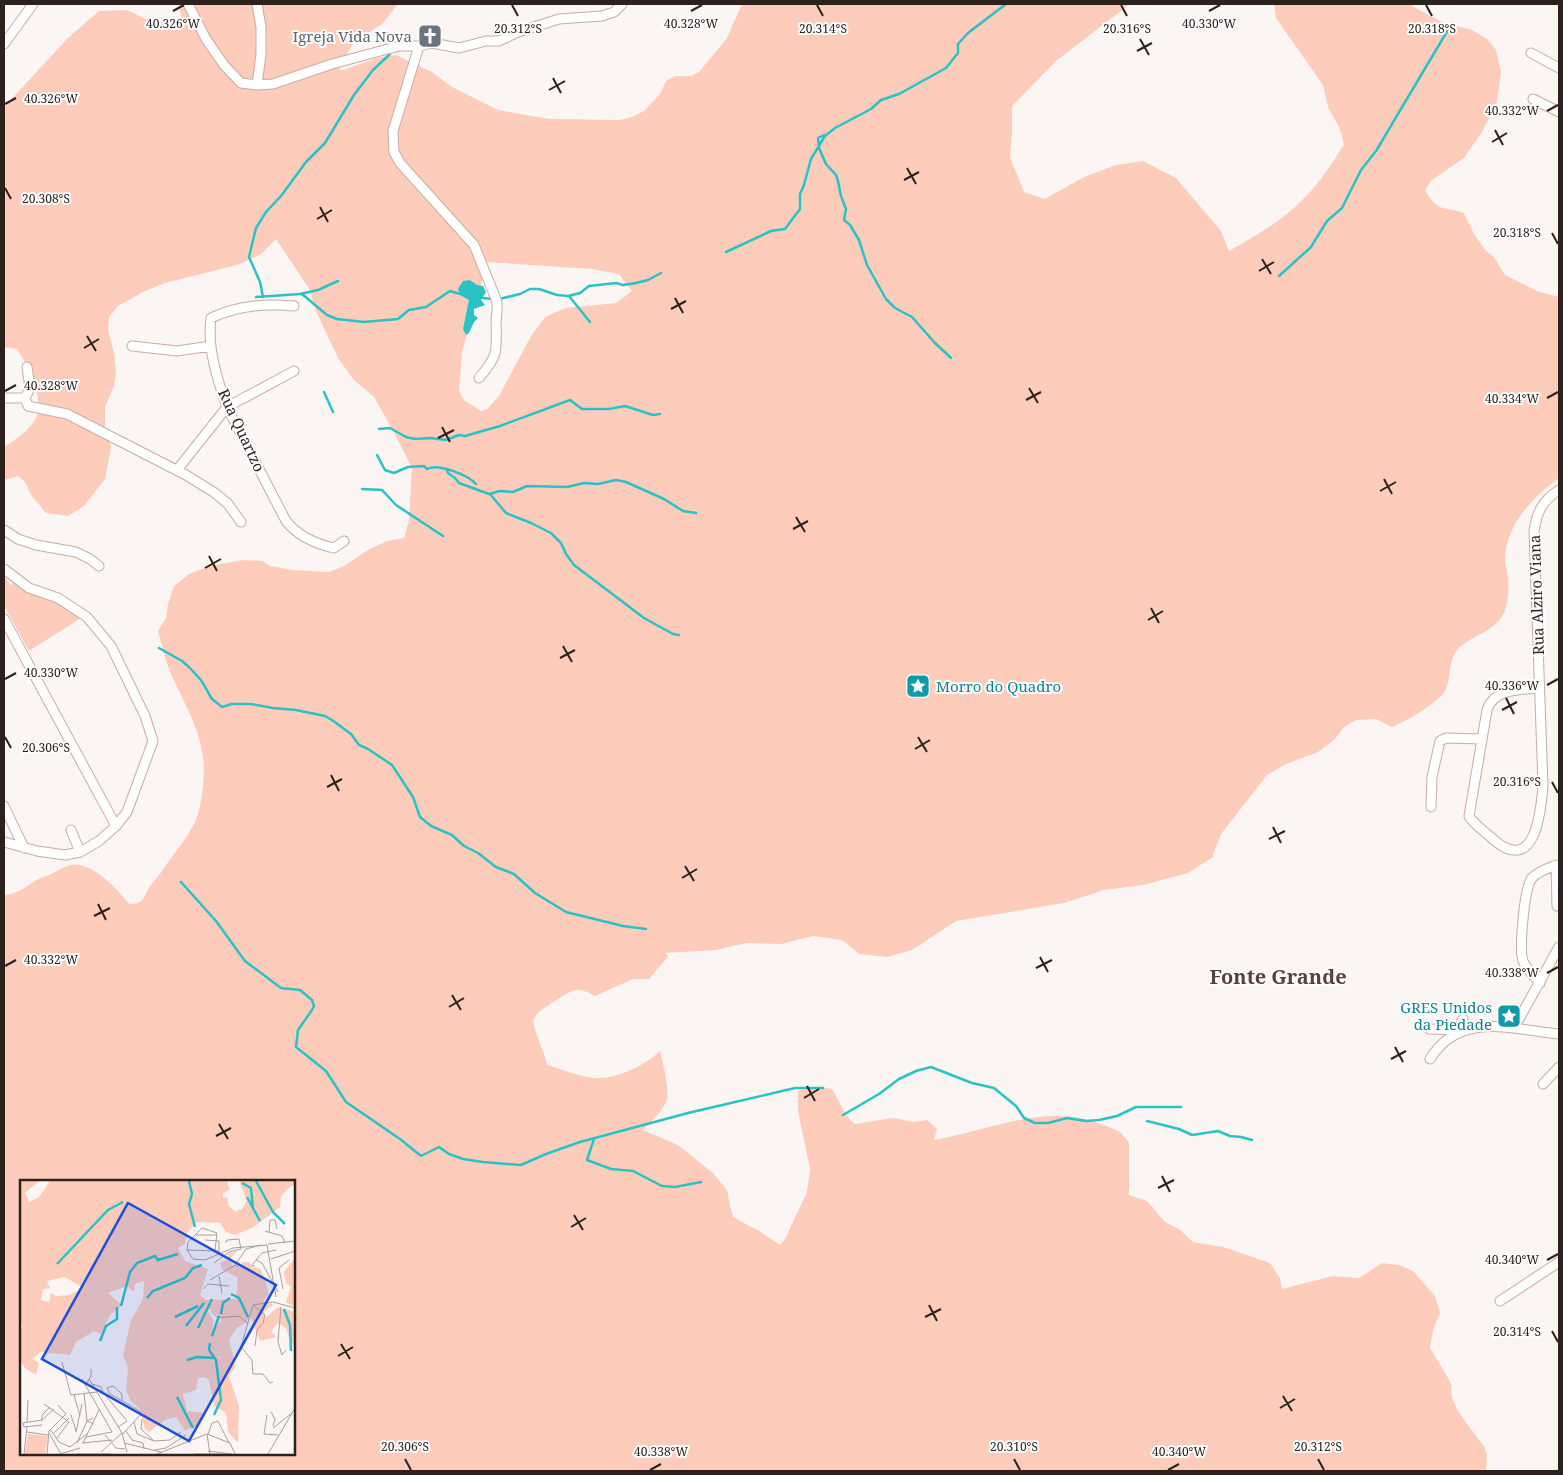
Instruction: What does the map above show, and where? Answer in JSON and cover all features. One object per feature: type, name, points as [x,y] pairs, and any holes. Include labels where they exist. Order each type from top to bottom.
[{"type":"street","points":[[4,44],[33,4]]},
{"type":"street","points":[[188,4],[206,40],[224,65],[241,83],[256,85],[273,84],[332,64],[399,46],[419,46],[432,42],[458,48],[486,41],[499,40],[560,19],[602,16],[614,12],[622,4]]},
{"type":"street","points":[[256,85],[261,54],[261,27],[257,4]]},
{"type":"street","points":[[419,46],[393,131],[394,152],[400,163],[474,245],[492,294],[498,304],[496,322],[497,350],[490,365],[479,378]]},
{"type":"street","points":[[1531,53],[1559,68]]},
{"type":"street","points":[[1533,99],[1559,112]]},
{"type":"street","name":"Rua Quartzo","points":[[294,306],[268,304],[247,306],[211,318],[209,330],[211,346],[227,407],[286,521],[293,530],[320,545],[334,548],[344,541]]},
{"type":"street","points":[[132,346],[177,351],[211,346]]},
{"type":"street","points":[[27,367],[30,388],[25,398],[28,406],[68,414],[177,470],[215,493],[228,504],[241,522]]},
{"type":"street","points":[[177,470],[227,407],[294,370]]},
{"type":"street","points":[[4,398],[25,398]]},
{"type":"street","name":"Rua Alziro Viana","points":[[1482,740],[1469,816],[1500,845],[1509,849],[1518,850],[1526,848],[1532,841],[1542,803],[1543,785],[1534,531],[1536,515],[1544,504],[1559,490]]},
{"type":"street","points":[[4,530],[36,545],[76,552],[99,566]]},
{"type":"street","points":[[4,569],[29,588],[58,598],[87,617],[111,646],[145,716],[154,741],[127,812],[116,826],[99,841],[80,852],[65,854],[43,852],[4,842]]},
{"type":"street","points":[[4,619],[116,826]]},
{"type":"street","points":[[1431,807],[1432,777],[1440,741],[1446,738],[1482,740],[1487,710],[1494,696],[1539,688]]},
{"type":"street","points":[[4,806],[24,848]]},
{"type":"street","points":[[71,830],[80,852]]},
{"type":"street","points":[[1540,983],[1526,968],[1523,960],[1522,936],[1528,889],[1534,876],[1556,865],[1558,906],[1546,906]]},
{"type":"street","points":[[1514,1028],[1559,947]]},
{"type":"street","points":[[1430,1059],[1440,1045],[1460,1030],[1463,1019]]},
{"type":"street","points":[[1429,1029],[1460,1030],[1494,1026],[1559,1034]]},
{"type":"street","points":[[1543,1084],[1559,1067]]},
{"type":"street","points":[[1500,1301],[1559,1262]]},
{"type":"shaded area","points":[[179,4],[398,4],[382,24],[353,43],[339,69],[340,71],[377,58],[396,55],[432,72],[452,87],[498,110],[549,119],[619,120],[632,117],[644,111],[660,94],[666,81],[675,76],[691,76],[699,72],[727,38],[742,4],[1130,4],[1056,61],[1012,106],[1010,157],[1024,192],[1045,199],[1084,177],[1116,165],[1143,161],[1176,178],[1221,231],[1229,251],[1274,224],[1296,206],[1319,181],[1344,144],[1340,129],[1328,107],[1323,85],[1276,18],[1274,4],[1409,4],[1445,23],[1472,30],[1487,39],[1496,50],[1501,72],[1497,102],[1482,132],[1464,158],[1432,180],[1425,190],[1438,206],[1464,213],[1474,234],[1485,250],[1494,257],[1505,275],[1537,291],[1559,297],[1559,478],[1530,503],[1515,524],[1506,548],[1505,561],[1508,591],[1502,617],[1491,628],[1465,643],[1455,653],[1451,663],[1447,686],[1441,696],[1421,712],[1392,727],[1376,719],[1356,720],[1344,727],[1334,740],[1318,752],[1286,764],[1267,775],[1221,834],[1213,857],[1188,873],[1143,885],[1104,890],[1064,903],[956,921],[912,950],[887,957],[859,954],[842,940],[813,936],[781,944],[747,943],[716,950],[666,953],[668,957],[649,979],[633,979],[595,996],[583,991],[572,991],[544,1008],[533,1020],[547,1065],[583,1076],[598,1078],[627,1072],[645,1063],[660,1051],[667,1099],[660,1112],[643,1130],[678,1145],[713,1173],[727,1190],[733,1217],[780,1245],[785,1239],[807,1192],[810,1169],[798,1111],[798,1091],[802,1089],[823,1087],[832,1089],[845,1112],[855,1124],[893,1118],[914,1122],[927,1120],[937,1129],[934,1140],[1017,1120],[1038,1117],[1080,1118],[1116,1130],[1129,1142],[1129,1195],[1147,1201],[1165,1222],[1179,1229],[1193,1242],[1223,1247],[1270,1263],[1280,1278],[1282,1289],[1333,1276],[1359,1278],[1382,1263],[1399,1265],[1413,1271],[1435,1296],[1440,1313],[1433,1330],[1430,1348],[1451,1383],[1452,1398],[1458,1411],[1484,1446],[1487,1455],[1486,1471],[4,1471],[4,895],[17,892],[38,879],[67,866],[78,865],[87,867],[103,877],[129,904],[138,903],[143,899],[150,886],[191,830],[199,810],[203,787],[204,768],[202,751],[193,721],[166,661],[158,631],[166,618],[174,586],[189,574],[209,566],[244,560],[262,561],[270,566],[293,570],[329,572],[344,566],[368,550],[387,541],[404,538],[409,520],[412,468],[374,397],[354,380],[338,358],[315,309],[310,290],[276,239],[260,255],[237,265],[165,283],[145,291],[118,306],[109,317],[108,330],[114,353],[116,372],[114,386],[105,407],[105,428],[111,447],[105,479],[84,506],[68,516],[46,513],[31,495],[25,482],[18,476],[4,480],[4,447],[23,433],[35,420],[38,398],[30,372],[17,349],[4,347],[4,107],[68,38],[99,11],[127,10],[152,22],[165,21],[183,26]],"holes":[[[487,262],[592,269],[619,274],[632,291],[616,303],[565,308],[545,317],[531,336],[499,396],[487,409],[481,411],[464,400],[459,391],[462,352]]]},
{"type":"shaded area","points":[[4,576],[11,585],[14,582],[52,599],[81,618],[29,651],[4,606]]},
{"type":"water","points":[[470,280],[477,285],[483,286],[486,292],[481,300],[485,305],[474,309],[474,315],[478,318],[466,335],[463,329],[469,300],[460,295],[458,289],[463,281]]},
{"type":"waterway","points":[[726,252],[771,231],[785,229],[800,209],[800,194],[811,159],[825,136],[835,128],[871,109],[881,100],[899,94],[946,68],[958,53],[958,44],[968,33],[1006,4]]},
{"type":"waterway","points":[[1279,276],[1311,247],[1327,221],[1342,208],[1361,170],[1376,151],[1452,23]]},
{"type":"waterway","points":[[263,297],[260,282],[249,257],[256,228],[266,212],[281,196],[306,162],[325,143],[354,95],[373,70],[390,54]]},
{"type":"waterway","points":[[824,135],[818,138],[819,148],[826,164],[836,175],[846,209],[844,220],[850,225],[859,240],[867,265],[886,299],[895,308],[912,317],[951,358]]},
{"type":"waterway","points":[[499,299],[520,294],[530,289],[539,289],[557,295],[568,296],[580,293],[589,286],[636,283],[648,280],[661,273]]},
{"type":"waterway","points":[[256,297],[300,294],[318,290],[338,281]]},
{"type":"waterway","points":[[302,294],[327,315],[337,319],[364,322],[398,319],[409,310],[426,307],[450,291],[460,294]]},
{"type":"waterway","points":[[569,296],[590,322]]},
{"type":"waterway","points":[[482,298],[494,299]]},
{"type":"waterway","points":[[324,392],[333,412]]},
{"type":"waterway","points":[[379,429],[390,428],[406,437],[415,439],[431,438],[446,440],[459,435],[465,436],[500,426],[570,400],[582,409],[609,409],[625,406],[653,415],[660,414]]},
{"type":"waterway","points":[[377,455],[385,470],[394,473],[408,467],[424,466],[427,469],[445,469],[460,474],[476,484]]},
{"type":"waterway","points":[[446,469],[459,483],[489,494],[500,491],[513,492],[527,486],[567,487],[584,483],[598,484],[616,480],[626,482],[664,499],[683,511],[696,513]]},
{"type":"waterway","points":[[362,489],[382,490],[396,505],[443,536]]},
{"type":"waterway","points":[[490,494],[506,513],[551,533],[561,543],[574,565],[644,618],[673,634],[679,635]]},
{"type":"waterway","points":[[159,648],[189,667],[201,680],[212,699],[222,707],[232,704],[251,704],[296,710],[325,716],[332,720],[351,734],[359,745],[392,765],[413,797],[420,817],[431,826],[452,835],[464,846],[478,853],[496,867],[514,874],[535,893],[566,912],[623,926],[646,929]]},
{"type":"waterway","points":[[181,882],[216,921],[245,961],[281,988],[300,990],[312,1000],[314,1006],[298,1030],[296,1047],[326,1071],[346,1102],[400,1139],[421,1156],[439,1147],[449,1154],[463,1159],[521,1165],[580,1142],[688,1113],[795,1088],[823,1088]]},
{"type":"waterway","points":[[843,1115],[879,1094],[899,1079],[916,1071],[931,1067],[972,1083],[994,1088],[1016,1106],[1024,1118],[1035,1123],[1048,1123],[1067,1118],[1086,1121],[1099,1120],[1117,1116],[1136,1107],[1181,1107]]},
{"type":"waterway","points":[[1147,1121],[1179,1129],[1192,1135],[1218,1131],[1230,1136],[1252,1140]]},
{"type":"waterway","points":[[594,1139],[587,1160],[611,1169],[633,1171],[662,1186],[675,1187],[701,1182]]},
{"type":"place","name":"Igreja Vida Nova","points":[[430,36]]},
{"type":"place","name":"Morro do Quadro","points":[[918,686]]},
{"type":"place","name":"GRES Unidos da Piedade","points":[[1509,1016]]},
{"type":"district","name":"Fonte Grande","points":[[1278,976]]}]
